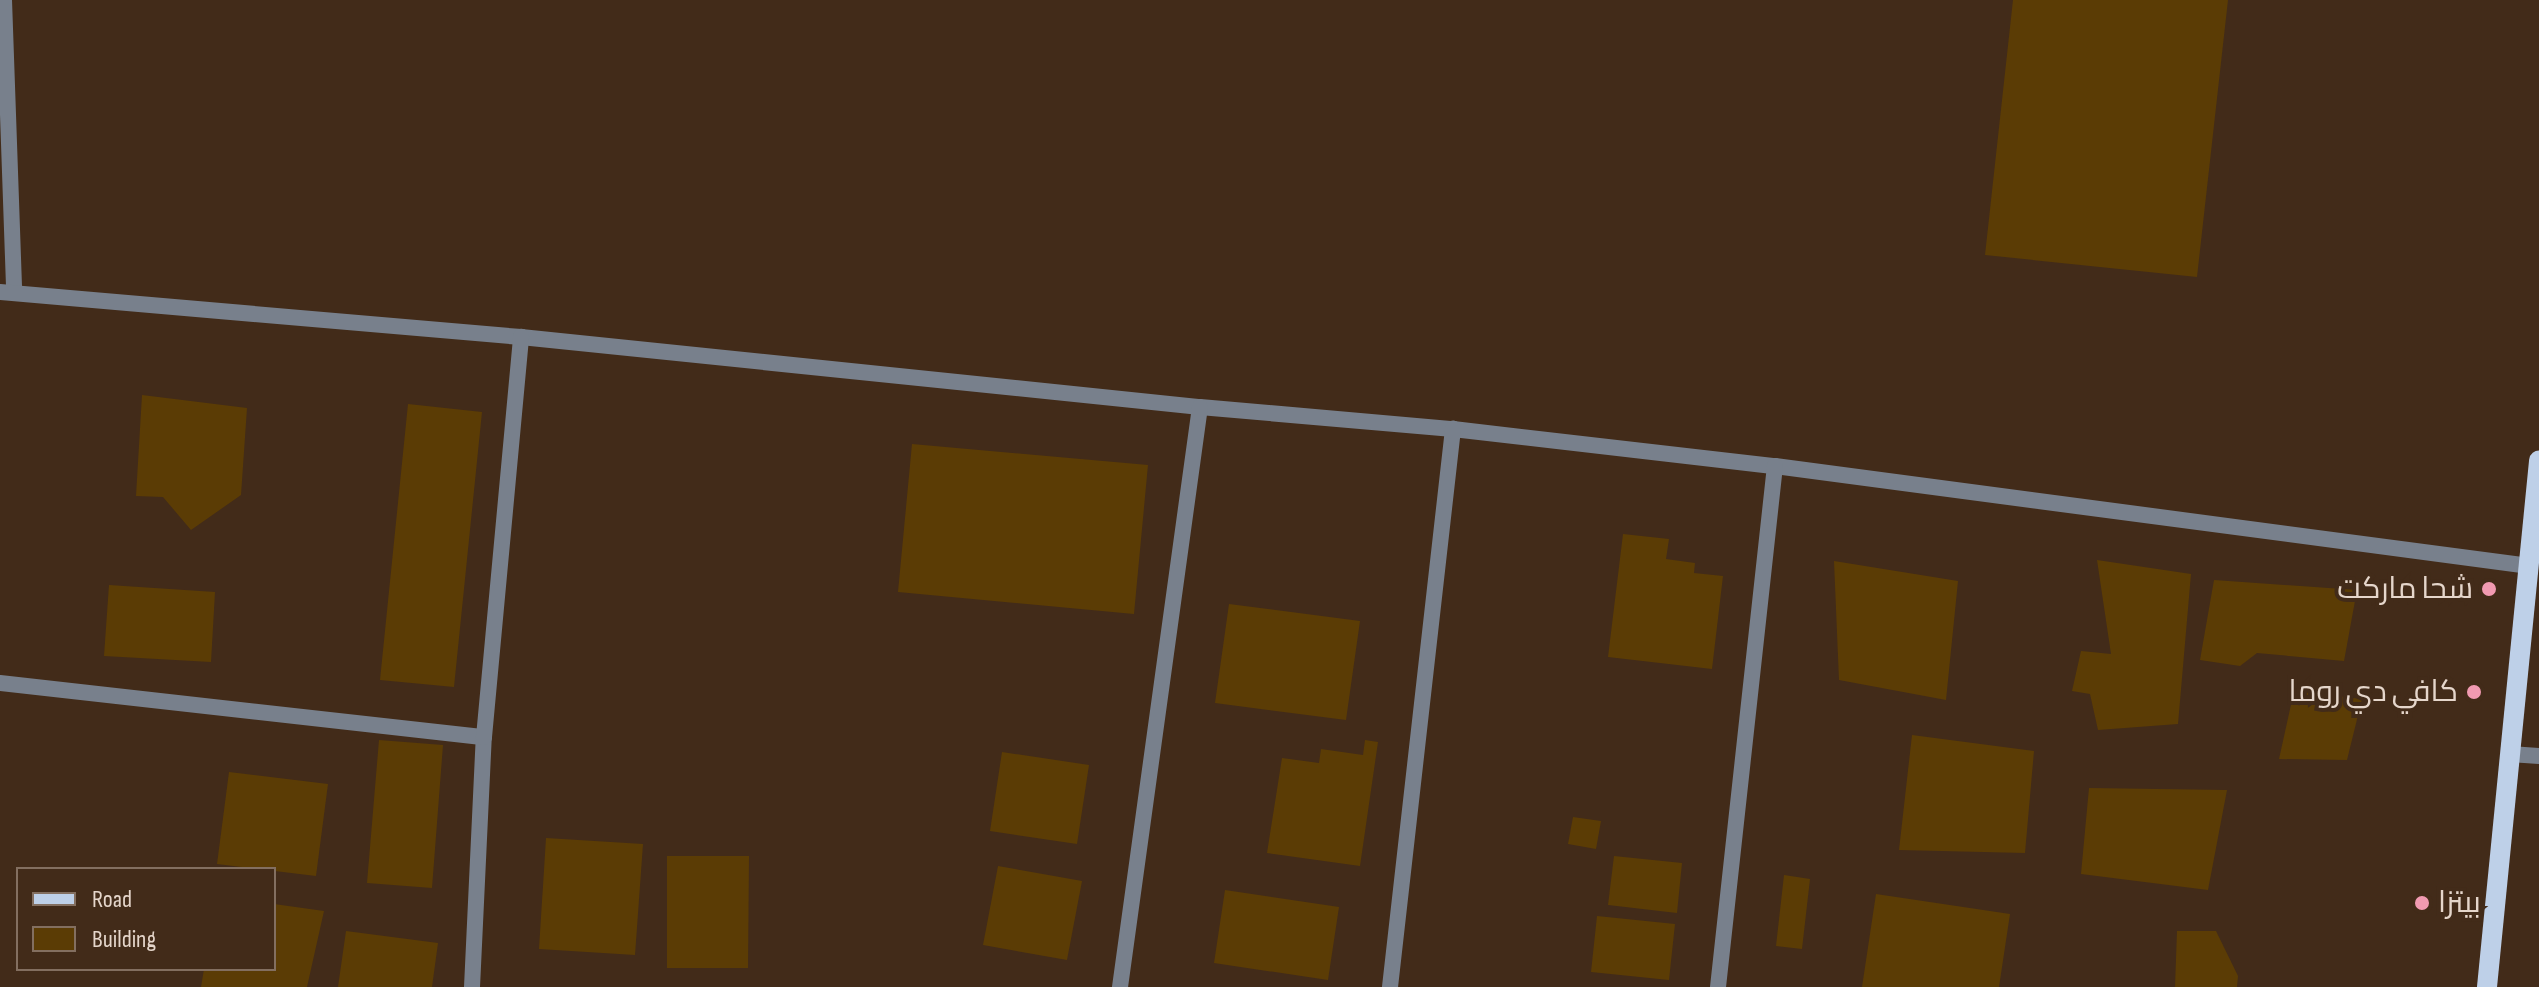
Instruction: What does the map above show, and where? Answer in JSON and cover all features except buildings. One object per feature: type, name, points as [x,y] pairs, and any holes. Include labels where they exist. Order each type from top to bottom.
[{"type":"main road","points":[[2487,987],[2539,461]]},
{"type":"street","points":[[4,0],[7,292],[521,337],[1200,407],[1453,429],[1775,466],[2529,566]]},
{"type":"street","points":[[472,987],[484,737],[521,337]]},
{"type":"street","points":[[1120,987],[1200,407]]},
{"type":"street","points":[[1390,987],[1453,429]]},
{"type":"street","points":[[1718,987],[1775,466]]},
{"type":"street","points":[[0,683],[484,737]]},
{"type":"street","points":[[2510,754],[2539,756]]},
{"type":"place","name":"شحا ماركت","points":[[2489,589]]},
{"type":"place","name":"كافي دي روما","points":[[2474,692]]},
{"type":"place","name":"بيتزا","points":[[2422,903]]}]
